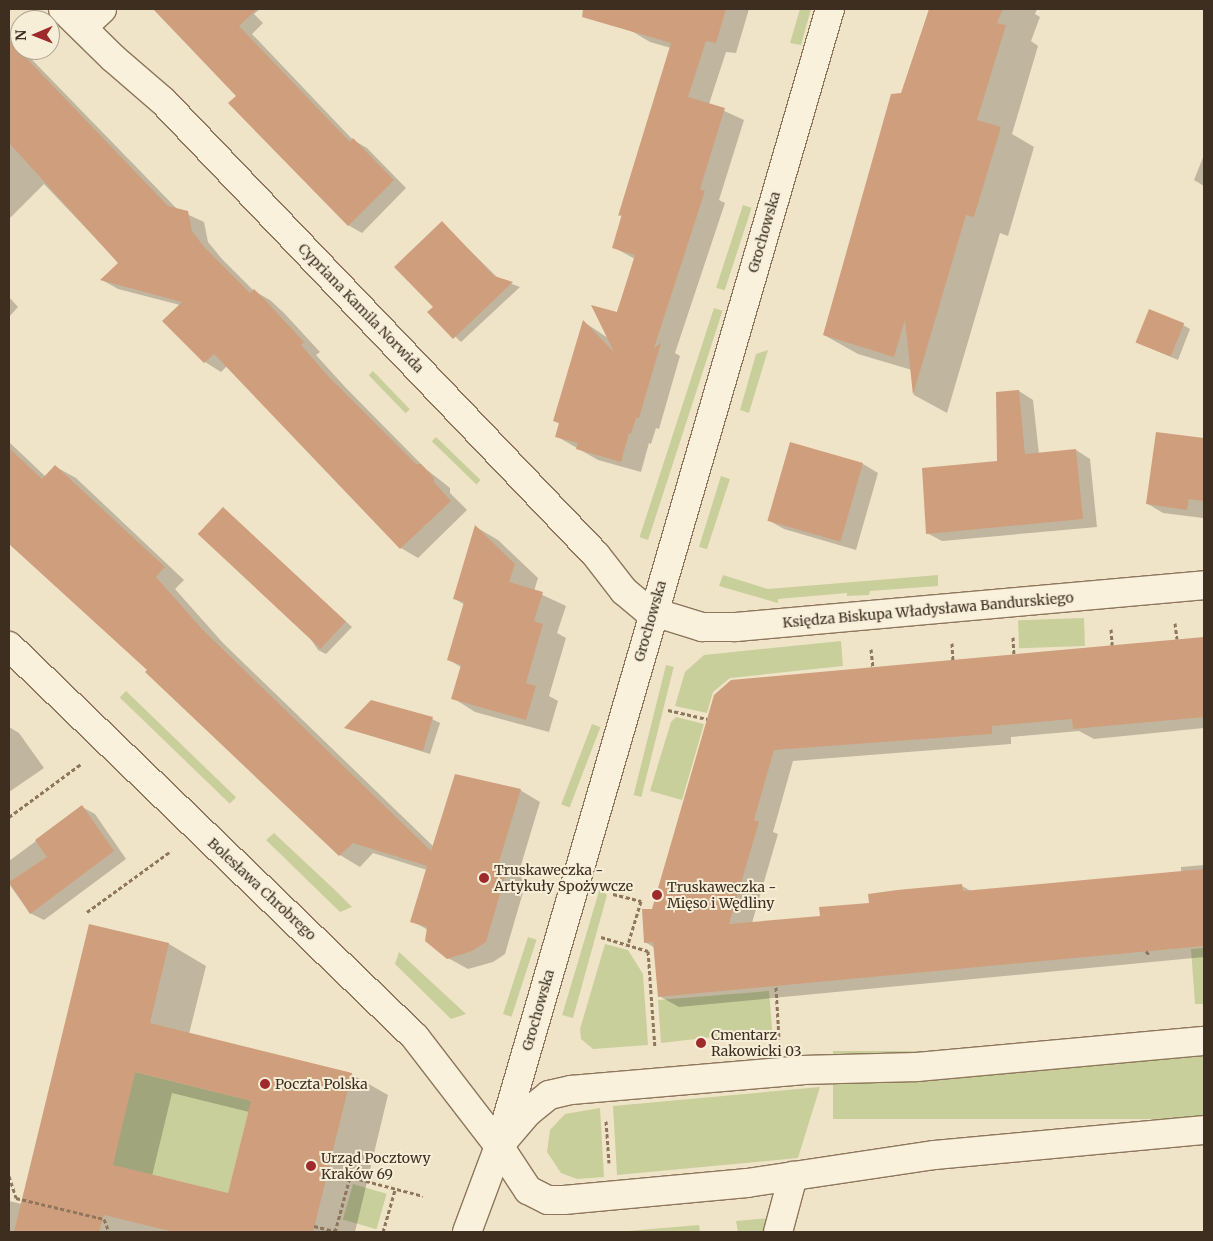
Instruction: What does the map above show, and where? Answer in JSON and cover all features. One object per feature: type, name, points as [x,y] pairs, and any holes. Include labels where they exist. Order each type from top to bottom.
[{"type":"street","name":"Cypriana Kamila Norwida","points":[[63,9],[93,18],[113,58],[163,101],[596,555],[624,591],[652,613]]},
{"type":"street","name":"Grochowska","points":[[467,1232],[499,1146],[652,613],[830,9]]},
{"type":"street","name":"Księdza Biskupa Władysława Bandurskiego","points":[[652,613],[702,627],[736,627],[1204,585]]},
{"type":"street","name":"Bolesława Chrobrego","points":[[14,660],[415,1037],[499,1146],[528,1190],[548,1200],[728,1185],[936,1155],[1204,1130]]},
{"type":"street","points":[[499,1146],[528,1112],[549,1096],[571,1090],[802,1070],[910,1068],[1204,1041]]},
{"type":"street","points":[[778,1232],[793,1176]]},
{"type":"path","points":[[668,710],[707,719]]},
{"type":"path","points":[[9,816],[89,758]]},
{"type":"path","points":[[87,912],[178,846]]},
{"type":"path","points":[[613,894],[641,901],[628,944]]},
{"type":"path","points":[[601,937],[648,951],[656,1051]]},
{"type":"path","points":[[1146,951],[1150,956]]},
{"type":"path","points":[[776,987],[779,1049]]},
{"type":"path","points":[[606,1118],[609,1166]]},
{"type":"path","points":[[328,1171],[423,1196]]},
{"type":"path","points":[[9,1176],[16,1198],[104,1219],[109,1232]]},
{"type":"path","points":[[314,1226],[336,1232],[350,1176]]},
{"type":"path","points":[[382,1232],[395,1190]]},
{"type":"green space","points":[[800,9],[811,9],[801,45],[790,43]]},
{"type":"green space","points":[[743,205],[752,208],[725,291],[716,288]]},
{"type":"green space","points":[[714,308],[723,311],[648,540],[640,537]]},
{"type":"green space","points":[[768,350],[749,413],[740,410],[756,354]]},
{"type":"green space","points":[[373,371],[410,409],[406,413],[369,375]]},
{"type":"green space","points":[[436,437],[481,480],[476,484],[432,441]]},
{"type":"green space","points":[[721,476],[730,479],[707,549],[699,547]]},
{"type":"green space","points":[[723,575],[768,589],[938,575],[938,586],[870,591],[869,595],[847,596],[847,593],[778,599],[778,603],[719,586]]},
{"type":"green space","points":[[1084,618],[1085,646],[1019,648],[1018,620]]},
{"type":"green space","points":[[841,641],[843,666],[730,678],[713,692],[707,713],[675,706],[685,672],[704,655]]},
{"type":"green space","points":[[666,665],[674,667],[641,797],[634,795]]},
{"type":"green space","points":[[126,691],[236,797],[230,804],[120,697]]},
{"type":"green space","points":[[676,717],[704,724],[682,800],[650,791],[671,722]]},
{"type":"green space","points":[[592,724],[600,727],[570,808],[561,804]]},
{"type":"green space","points":[[274,833],[352,907],[340,912],[266,840]]},
{"type":"green space","points":[[600,888],[607,895],[573,1018],[562,1015]]},
{"type":"green space","points":[[528,937],[537,940],[512,1017],[503,1014]]},
{"type":"green space","points":[[605,944],[628,950],[643,974],[648,1045],[593,1049],[581,1039],[580,1029]]},
{"type":"green space","points":[[1204,948],[1204,1004],[1195,1004],[1191,949]]},
{"type":"green space","points":[[399,952],[466,1014],[451,1019],[395,964]]},
{"type":"green space","points":[[769,991],[773,1040],[749,1033],[661,1043],[658,1000]]},
{"type":"green space","points":[[833,1051],[1204,1051],[1204,1119],[833,1119]]},
{"type":"green space","points":[[135,1072],[251,1101],[228,1194],[112,1165]]},
{"type":"green space","points":[[820,1087],[798,1158],[617,1175],[613,1106]]},
{"type":"green space","points":[[600,1108],[604,1177],[577,1179],[561,1173],[547,1152],[550,1130],[565,1114]]},
{"type":"green space","points":[[353,1184],[387,1194],[376,1229],[343,1220]]},
{"type":"green space","points":[[770,1218],[771,1232],[738,1232],[736,1221]]},
{"type":"green space","points":[[699,1225],[700,1232],[617,1232],[651,1229]]},
{"type":"building","points":[[153,9],[257,9],[239,26],[350,142],[353,138],[394,180],[348,226],[228,103],[236,96]]},
{"type":"building","points":[[583,9],[726,9],[716,43],[706,41],[688,97],[725,108],[700,189],[705,191],[654,348],[661,343],[639,418],[636,418],[631,434],[629,433],[621,462],[576,449],[578,443],[555,437],[559,423],[553,421],[583,320],[614,352],[591,305],[617,312],[635,255],[612,248],[622,214],[618,216],[671,43],[582,17]]},
{"type":"building","points":[[929,9],[1003,9],[997,23],[1006,25],[977,120],[1001,127],[974,217],[966,215],[913,395],[905,320],[894,357],[823,335],[891,94],[901,93]]},
{"type":"building","points":[[9,40],[10,60],[28,60],[168,206],[188,211],[192,231],[205,248],[250,293],[254,289],[267,302],[304,342],[301,345],[329,377],[416,464],[421,464],[451,501],[400,549],[214,354],[204,363],[162,321],[182,302],[100,280],[118,263],[9,143]]},
{"type":"building","points":[[442,221],[494,276],[513,282],[453,339],[427,312],[433,307],[394,267]]},
{"type":"building","points":[[1149,309],[1184,323],[1171,357],[1136,342]]},
{"type":"building","points":[[1019,390],[1025,454],[1076,449],[1083,519],[926,534],[922,468],[997,461],[996,392]]},
{"type":"building","points":[[1156,432],[1204,438],[1204,501],[1189,499],[1187,510],[1146,504]]},
{"type":"building","points":[[790,442],[863,463],[840,542],[767,521]]},
{"type":"building","points":[[9,448],[42,479],[55,465],[165,567],[156,577],[203,630],[431,851],[455,774],[521,789],[499,862],[507,870],[486,942],[472,951],[447,959],[425,941],[427,927],[410,922],[427,866],[353,843],[339,856],[145,672],[147,670],[9,544]]},
{"type":"building","points":[[223,507],[346,622],[321,649],[198,534]]},
{"type":"building","points":[[475,525],[515,564],[509,582],[543,592],[534,621],[543,624],[526,683],[536,686],[526,720],[451,699],[461,665],[447,660],[464,602],[453,599]]},
{"type":"building","points":[[1204,637],[1204,717],[1073,729],[1072,719],[992,726],[992,734],[774,750],[754,820],[759,822],[729,924],[820,916],[819,907],[869,903],[868,894],[897,890],[962,884],[963,891],[1204,869],[1204,946],[658,997],[653,942],[644,943],[642,909],[652,909],[714,695],[731,680]]},
{"type":"building","points":[[371,700],[433,717],[423,751],[344,728]]},
{"type":"building","points":[[82,805],[114,851],[30,914],[9,882],[47,857],[35,840]]},
{"type":"building","name":"Poczta Polska","points":[[89,924],[169,943],[150,1023],[352,1073],[313,1232],[174,1232],[104,1215],[99,1232],[14,1232]],"holes":[[[135,1072],[251,1101],[228,1193],[113,1165]]]},
{"type":"place","name":"Truskaweczka - Artykuły Spożywcze","points":[[484,878]]},
{"type":"place","name":"Truskaweczka - Mięso i Wędliny","points":[[657,895]]},
{"type":"place","name":"Cmentarz Rakowicki 03","points":[[701,1043]]},
{"type":"place","name":"Poczta Polska","points":[[265,1084]]},
{"type":"place","name":"Urząd Pocztowy Kraków 69","points":[[311,1166]]}]
